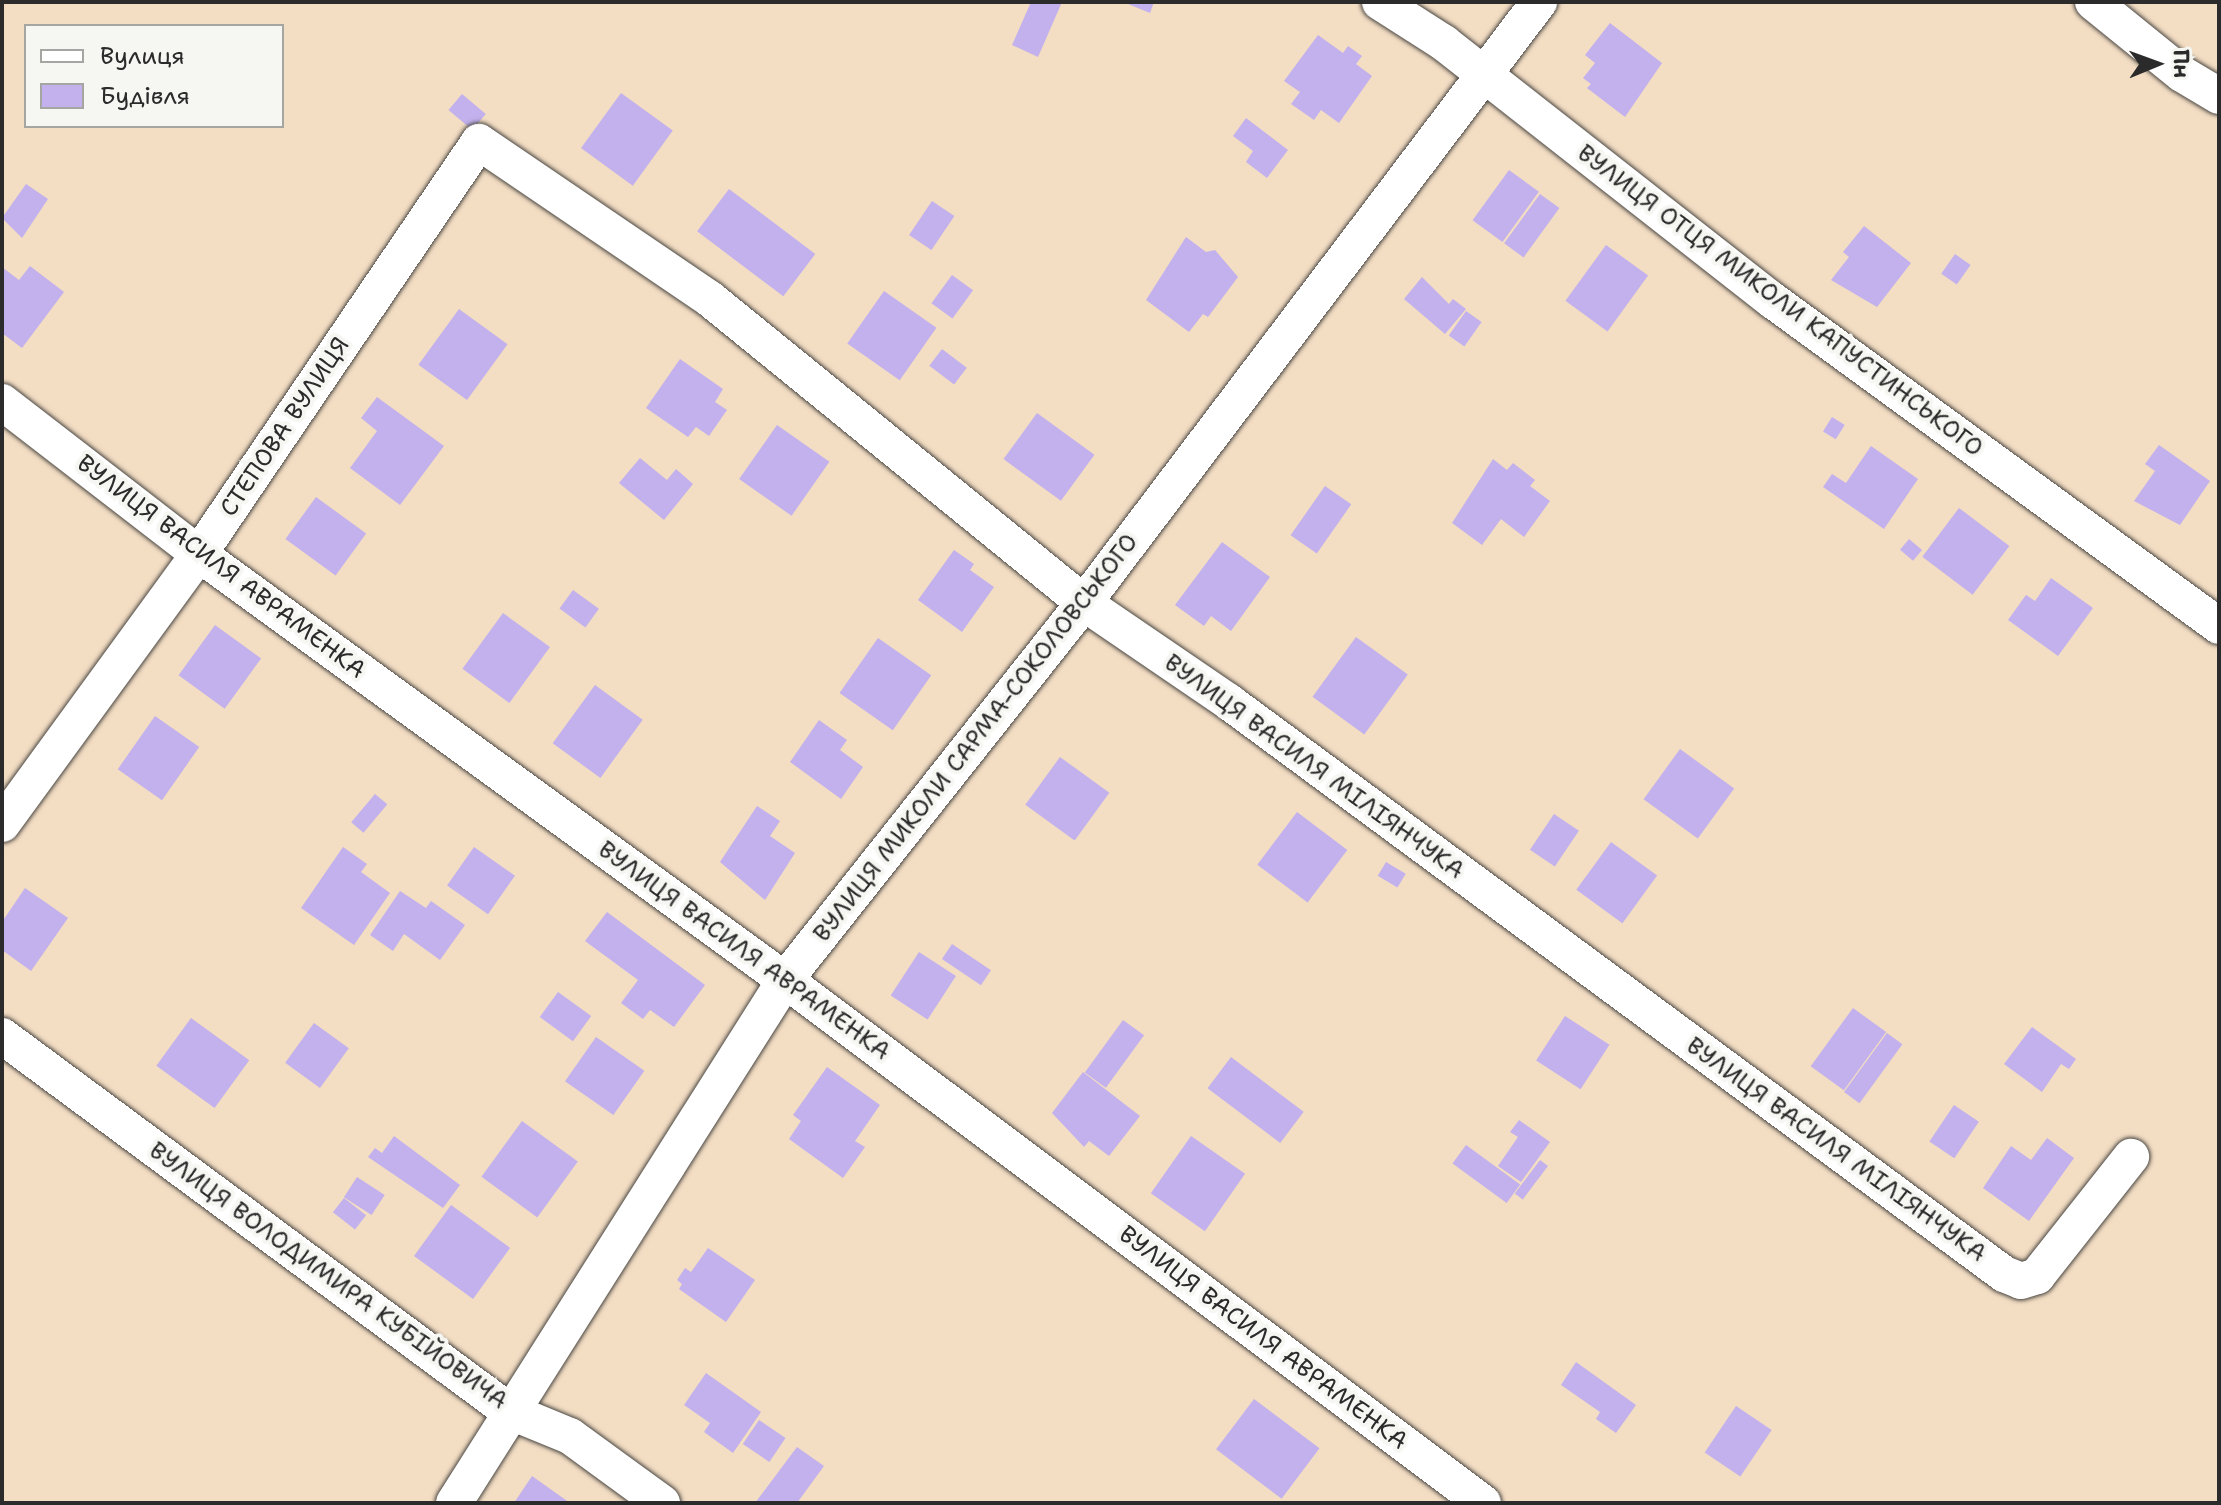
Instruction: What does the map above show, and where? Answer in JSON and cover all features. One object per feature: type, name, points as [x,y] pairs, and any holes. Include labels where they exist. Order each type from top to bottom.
[{"type":"street","name":"ВУЛИЦЯ ОТЦЯ МИКОЛИ КАПУСТИНСЬКОГО","points":[[1380,2],[1484,76],[1772,300],[2219,626]]},
{"type":"street","name":"ВУЛИЦЯ МИКОЛИ САРМА-СОКОЛОВСЬКОГО","points":[[454,1503],[509,1411],[785,980],[1084,603],[1539,2]]},
{"type":"street","points":[[2093,2],[2182,74],[2219,96]]},
{"type":"street","name":"ВУЛИЦЯ ВАСИЛЯ МІЛІЯНЧУКА","points":[[479,142],[710,299],[1084,603],[1229,702],[2013,1279],[2037,1276],[2131,1157]]},
{"type":"street","name":"СТЕПОВА ВУЛИЦЯ","points":[[2,824],[199,554],[479,142]]},
{"type":"street","name":"ВУЛИЦЯ ВАСИЛЯ АВРАМЕНКА","points":[[2,402],[199,554],[785,980],[1483,1503]]},
{"type":"street","name":"ВУЛИЦЯ ВОЛОДИМИРА КУБІЙОВИЧА","points":[[2,1036],[509,1411],[570,1436],[662,1503]]},
{"type":"building","points":[[1031,2],[1062,2],[1038,57],[1012,45]]},
{"type":"building","points":[[1123,2],[1154,2],[1150,13]]},
{"type":"building","points":[[1610,23],[1662,63],[1625,117],[1587,88],[1591,84],[1583,78],[1595,63],[1585,55]]},
{"type":"building","points":[[1318,35],[1343,53],[1348,46],[1362,56],[1356,64],[1372,76],[1339,123],[1321,110],[1314,120],[1291,104],[1300,92],[1284,81]]},
{"type":"building","points":[[621,93],[673,131],[633,186],[581,148]]},
{"type":"building","points":[[462,94],[486,114],[472,130],[449,110]]},
{"type":"building","points":[[1246,118],[1288,150],[1267,178],[1246,162],[1253,151],[1233,136]]},
{"type":"building","points":[[1509,170],[1539,192],[1502,242],[1473,220]]},
{"type":"building","points":[[26,184],[48,199],[22,238],[2,218]]},
{"type":"building","points":[[729,189],[815,254],[783,296],[697,231]]},
{"type":"building","points":[[1540,194],[1559,208],[1524,257],[1504,243]]},
{"type":"building","points":[[932,201],[954,216],[931,250],[909,235]]},
{"type":"building","points":[[1864,226],[1911,263],[1877,307],[1831,280],[1849,257],[1843,252]]},
{"type":"building","points":[[1186,237],[1206,252],[1215,250],[1238,277],[1208,317],[1203,314],[1189,332],[1146,300]]},
{"type":"building","points":[[1606,245],[1648,276],[1608,331],[1565,301]]},
{"type":"building","points":[[1955,254],[1971,265],[1957,285],[1941,274]]},
{"type":"building","points":[[30,266],[64,292],[22,348],[2,333],[2,267],[19,280]]},
{"type":"building","points":[[952,275],[973,290],[952,319],[931,303]]},
{"type":"building","points":[[1422,277],[1449,304],[1453,299],[1466,309],[1445,334],[1404,299]]},
{"type":"building","points":[[884,291],[936,328],[900,380],[847,343]]},
{"type":"building","points":[[459,309],[508,344],[467,400],[418,365]]},
{"type":"building","points":[[1466,311],[1482,322],[1464,346],[1449,336]]},
{"type":"building","points":[[942,349],[967,368],[954,384],[929,366]]},
{"type":"building","points":[[680,359],[723,389],[715,402],[727,410],[709,436],[696,427],[688,437],[646,408]]},
{"type":"building","points":[[377,397],[444,446],[400,505],[350,468],[377,431],[361,418]]},
{"type":"building","points":[[1037,413],[1094,455],[1061,501],[1003,459]]},
{"type":"building","points":[[1832,417],[1845,425],[1836,439],[1823,431]]},
{"type":"building","points":[[777,425],[829,462],[792,516],[739,479]]},
{"type":"building","points":[[2159,445],[2210,481],[2180,525],[2134,501],[2155,471],[2145,464]]},
{"type":"building","points":[[1871,446],[1918,479],[1884,529],[1823,487],[1832,474],[1846,483]]},
{"type":"building","points":[[640,458],[667,480],[676,469],[693,484],[664,520],[619,483]]},
{"type":"building","points":[[1493,459],[1507,470],[1513,463],[1535,480],[1530,486],[1550,501],[1524,537],[1501,519],[1482,545],[1452,523]]},
{"type":"building","points":[[1325,486],[1351,504],[1317,554],[1291,535]]},
{"type":"building","points":[[316,497],[366,533],[336,576],[285,539]]},
{"type":"building","points":[[1959,508],[2009,546],[1973,595],[1922,557]]},
{"type":"building","points":[[1909,539],[1922,550],[1913,561],[1900,550]]},
{"type":"building","points":[[1222,542],[1270,577],[1231,631],[1211,616],[1204,626],[1175,605]]},
{"type":"building","points":[[954,550],[974,564],[970,570],[994,587],[962,632],[918,600]]},
{"type":"building","points":[[2051,578],[2093,608],[2058,656],[2008,620],[2026,595],[2035,601]]},
{"type":"building","points":[[573,590],[599,609],[585,627],[559,609]]},
{"type":"building","points":[[503,613],[550,647],[509,703],[462,669]]},
{"type":"building","points":[[215,625],[261,659],[225,709],[179,675]]},
{"type":"building","points":[[1356,637],[1408,675],[1364,734],[1313,697]]},
{"type":"building","points":[[878,638],[931,675],[893,730],[840,693]]},
{"type":"building","points":[[595,685],[643,720],[600,778],[553,743]]},
{"type":"building","points":[[155,716],[199,747],[162,800],[118,769]]},
{"type":"building","points":[[819,720],[847,740],[840,750],[863,767],[841,799],[790,762]]},
{"type":"building","points":[[1680,749],[1734,788],[1698,839],[1644,799]]},
{"type":"building","points":[[1060,757],[1109,793],[1075,841],[1025,805]]},
{"type":"building","points":[[375,794],[387,804],[363,833],[351,822]]},
{"type":"building","points":[[757,806],[780,821],[770,836],[795,853],[765,900],[720,862]]},
{"type":"building","points":[[1297,812],[1347,850],[1308,903],[1257,865]]},
{"type":"building","points":[[1554,814],[1579,831],[1555,866],[1530,850]]},
{"type":"building","points":[[1611,842],[1657,876],[1622,923],[1576,890]]},
{"type":"building","points":[[343,847],[367,864],[361,872],[390,893],[354,945],[301,908]]},
{"type":"building","points":[[474,847],[515,876],[488,914],[447,886]]},
{"type":"building","points":[[1386,862],[1406,874],[1397,888],[1378,876]]},
{"type":"building","points":[[25,888],[68,918],[31,971],[2,950],[2,922]]},
{"type":"building","points":[[400,891],[426,908],[431,901],[465,925],[440,960],[404,934],[393,951],[370,935]]},
{"type":"building","points":[[607,912],[705,985],[674,1027],[650,1010],[643,1019],[621,1003],[638,980],[585,941]]},
{"type":"building","points":[[952,944],[991,970],[981,985],[942,959]]},
{"type":"building","points":[[919,952],[956,976],[928,1020],[891,996]]},
{"type":"building","points":[[558,992],[591,1016],[573,1041],[540,1017]]},
{"type":"building","points":[[1853,1008],[1886,1032],[1844,1090],[1811,1066]]},
{"type":"building","points":[[1565,1016],[1609,1045],[1581,1089],[1536,1060]]},
{"type":"building","points":[[191,1018],[249,1060],[215,1108],[156,1066]]},
{"type":"building","points":[[1123,1020],[1144,1035],[1106,1088],[1085,1073]]},
{"type":"building","points":[[314,1023],[349,1048],[320,1088],[285,1063]]},
{"type":"building","points":[[2032,1027],[2076,1059],[2069,1069],[2061,1064],[2042,1092],[2004,1064]]},
{"type":"building","points":[[1887,1033],[1902,1044],[1859,1103],[1844,1092]]},
{"type":"building","points":[[596,1037],[644,1071],[613,1115],[565,1081]]},
{"type":"building","points":[[1231,1057],[1304,1112],[1280,1143],[1208,1088]]},
{"type":"building","points":[[827,1067],[880,1105],[855,1141],[865,1147],[843,1178],[789,1139],[801,1121],[793,1115]]},
{"type":"building","points":[[1083,1072],[1140,1116],[1109,1156],[1089,1141],[1084,1147],[1052,1113]]},
{"type":"building","points":[[1954,1105],[1979,1122],[1954,1158],[1929,1141]]},
{"type":"building","points":[[1519,1120],[1550,1142],[1521,1182],[1498,1166],[1518,1137],[1510,1132]]},
{"type":"building","points":[[522,1121],[578,1162],[537,1217],[481,1177]]},
{"type":"building","points":[[394,1136],[460,1185],[443,1208],[368,1157],[375,1148],[382,1153]]},
{"type":"building","points":[[1191,1136],[1245,1174],[1205,1231],[1151,1193]]},
{"type":"building","points":[[2047,1138],[2074,1158],[2029,1221],[1983,1188],[2011,1146],[2031,1160]]},
{"type":"building","points":[[1466,1145],[1520,1184],[1507,1203],[1452,1164]]},
{"type":"building","points":[[1540,1160],[1548,1166],[1523,1200],[1515,1194]]},
{"type":"building","points":[[357,1177],[385,1195],[372,1215],[344,1197]]},
{"type":"building","points":[[344,1198],[366,1215],[355,1229],[333,1212]]},
{"type":"building","points":[[451,1205],[510,1248],[473,1299],[414,1256]]},
{"type":"building","points":[[708,1248],[755,1280],[726,1322],[679,1289],[682,1284],[677,1280],[685,1268],[691,1272]]},
{"type":"building","points":[[1576,1362],[1636,1405],[1616,1433],[1596,1419],[1600,1412],[1561,1385]]},
{"type":"building","points":[[706,1373],[761,1412],[733,1453],[704,1432],[710,1423],[684,1405]]},
{"type":"building","points":[[1254,1399],[1319,1448],[1282,1499],[1216,1449]]},
{"type":"building","points":[[1736,1406],[1772,1430],[1740,1476],[1705,1452]]},
{"type":"building","points":[[759,1420],[786,1438],[769,1462],[743,1444]]},
{"type":"building","points":[[797,1447],[824,1466],[797,1503],[755,1503]]},
{"type":"building","points":[[532,1476],[570,1503],[514,1503]]}]
